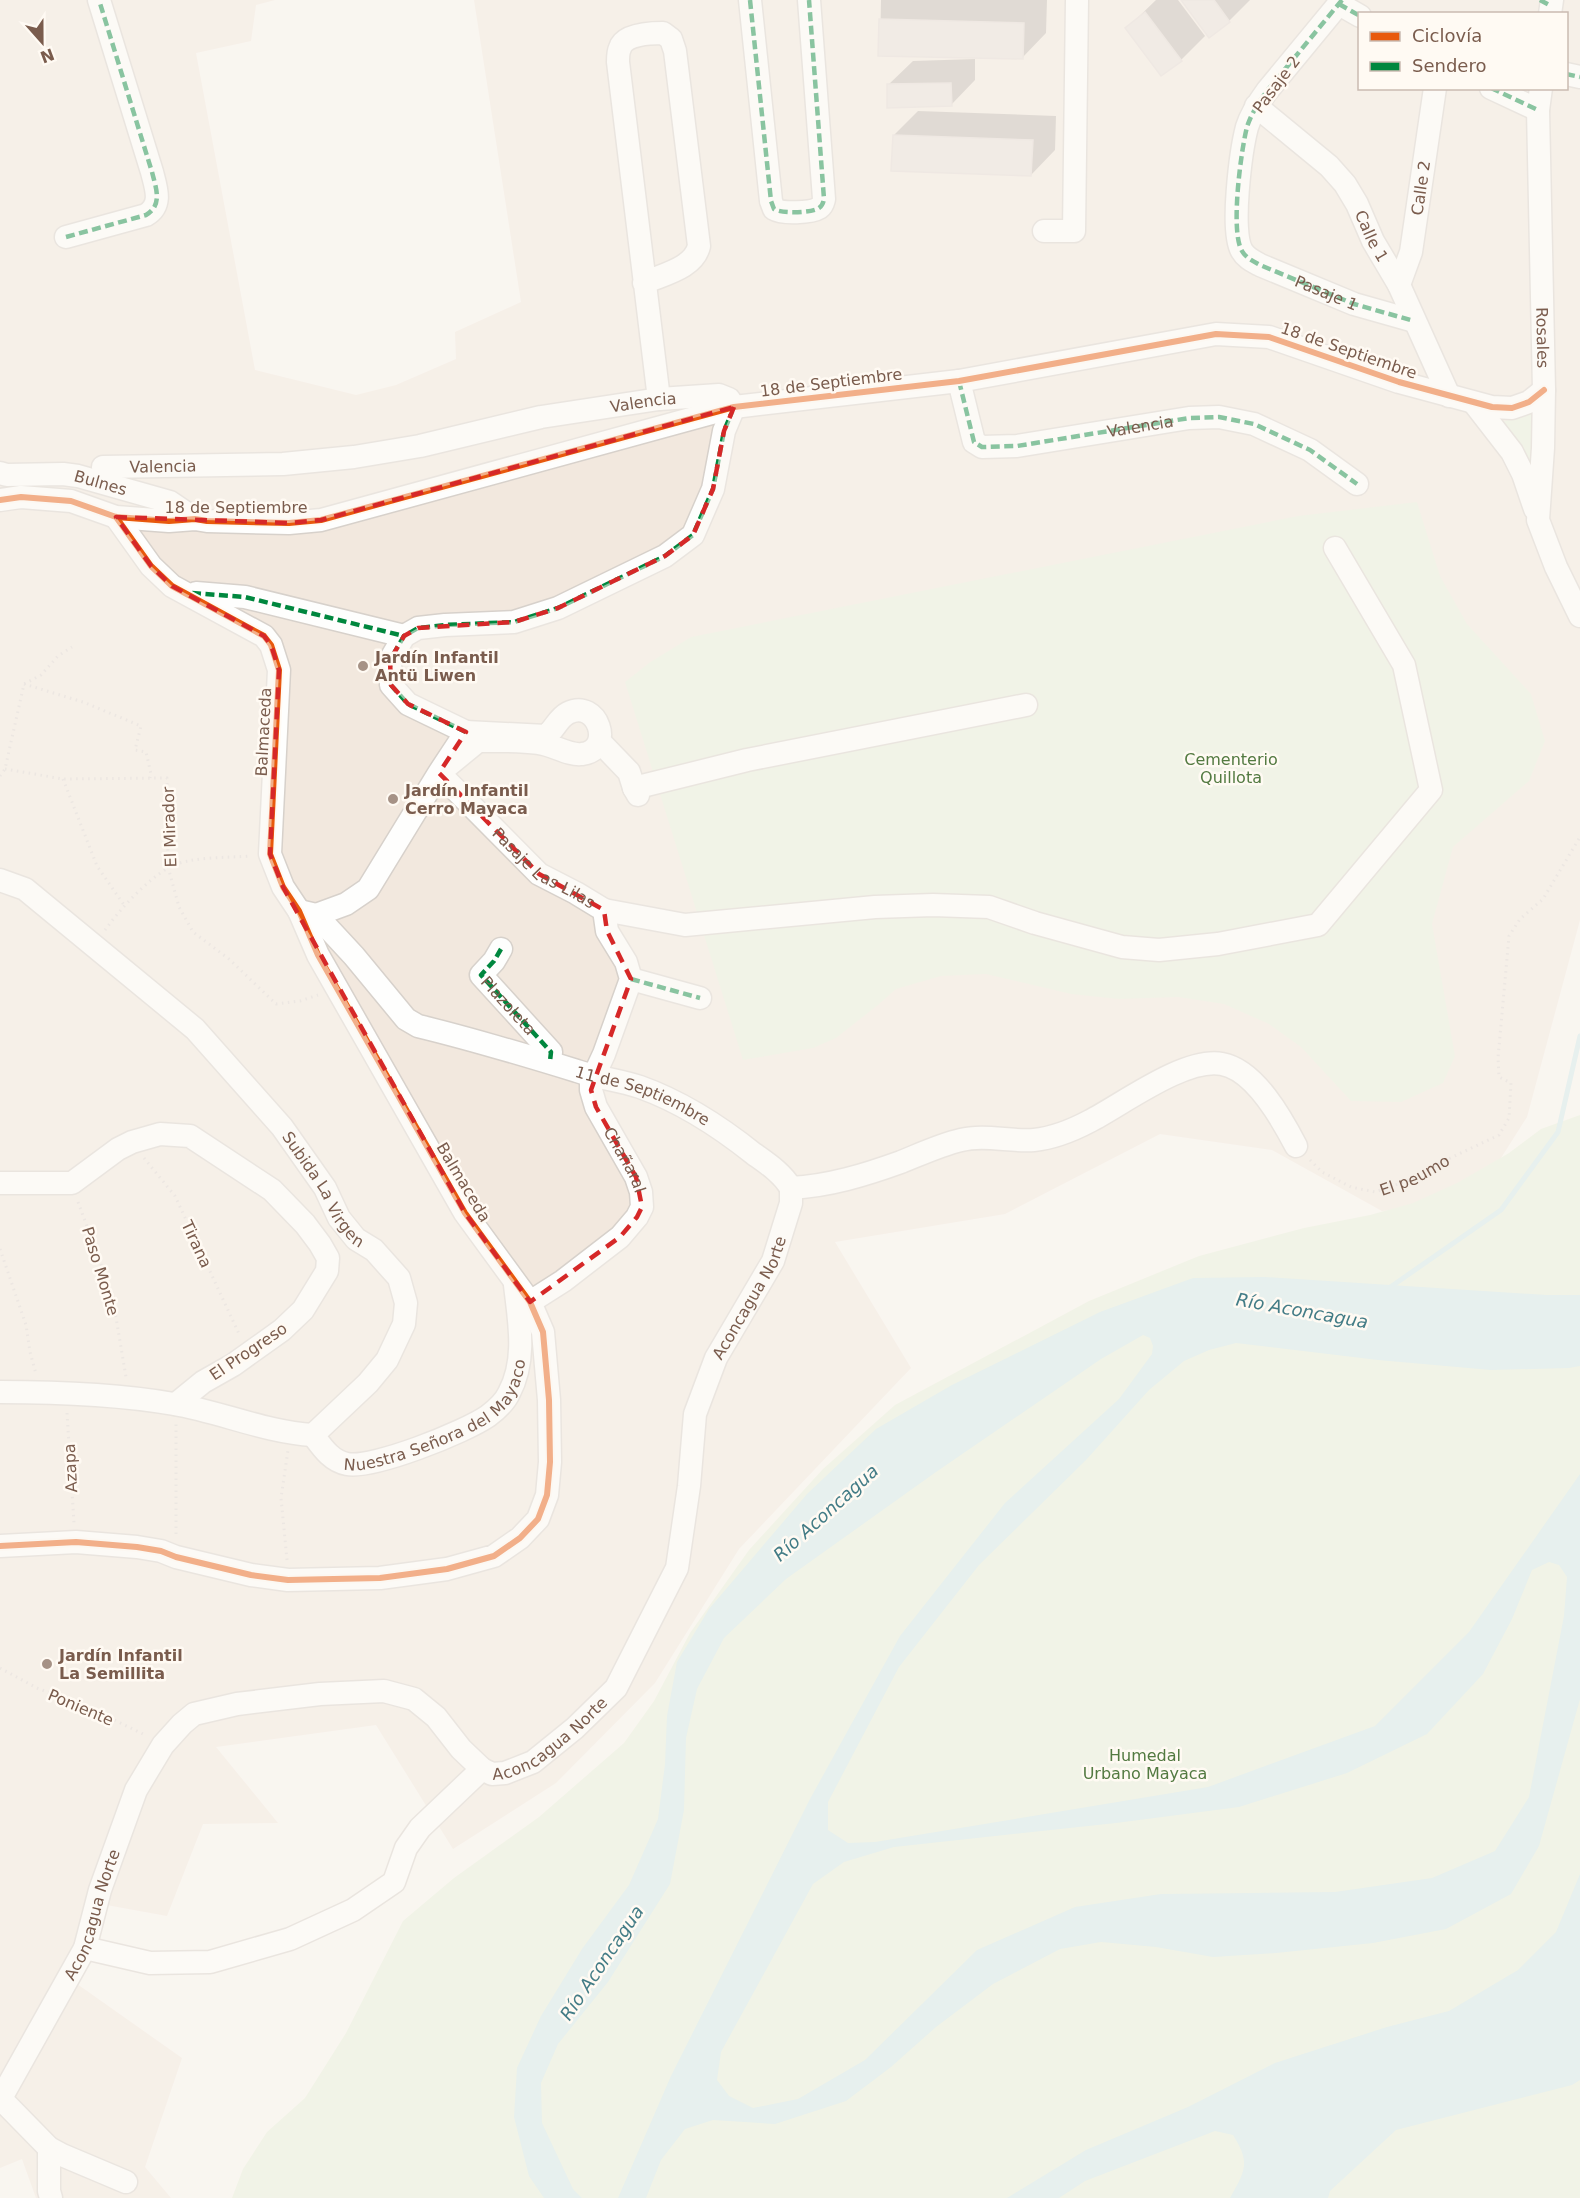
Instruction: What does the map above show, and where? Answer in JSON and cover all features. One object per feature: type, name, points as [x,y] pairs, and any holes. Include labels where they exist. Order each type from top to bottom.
[{"type":"street","points":[[66,237],[146,215],[157,204],[157,192],[152,172],[99,0]]},
{"type":"street","points":[[750,0],[771,201],[774,209],[781,213],[817,209],[824,199],[809,0]]},
{"type":"street","points":[[1044,231],[1074,231],[1077,0]]},
{"type":"street","points":[[1341,2],[1358,15]]},
{"type":"street","name":"Pasaje 2","points":[[1243,253],[1238,244],[1236,230],[1243,146],[1248,125],[1256,106],[1341,2]]},
{"type":"street","points":[[644,283],[692,262],[699,246],[675,51],[671,39],[663,33],[634,36],[625,40],[620,46],[618,62],[644,283],[659,399]]},
{"type":"street","name":"Calle 2","points":[[1399,285],[1412,252],[1435,90]]},
{"type":"street","points":[[1500,90],[1539,99]]},
{"type":"street","name":"Rosales","points":[[1539,99],[1544,390],[1538,520],[1556,567],[1580,616]]},
{"type":"street","name":"Calle 1","points":[[1256,106],[1329,166],[1345,184],[1357,204],[1373,241],[1399,285],[1449,396]]},
{"type":"street","name":"Pasaje 1","points":[[1243,253],[1249,260],[1354,304],[1414,321]]},
{"type":"street","name":"18 de Septiembre","points":[[116,517],[169,521],[195,519],[207,522],[289,523],[321,520],[734,407],[959,381],[1216,334],[1269,337],[1449,396],[1492,407],[1512,408],[1528,402],[1544,390]]},
{"type":"street","name":"Valencia","points":[[959,381],[974,442],[982,447],[1017,447],[1189,418],[1219,417],[1254,424],[1310,450],[1357,484]]},
{"type":"street","name":"Valencia","points":[[103,467],[283,464],[354,457],[420,446],[541,417],[659,399],[719,394],[729,399],[734,407]]},
{"type":"street","points":[[1474,403],[1512,452],[1523,474],[1538,520]]},
{"type":"street","points":[[734,407],[724,430],[713,489],[693,535],[665,556],[558,608],[514,622],[418,628],[404,636],[390,660],[391,685],[408,704],[466,732],[546,736],[553,730],[559,719],[569,712],[579,710],[596,718],[600,726],[600,742],[629,772],[636,791],[747,760],[1026,705]]},
{"type":"street","name":"Bulnes","points":[[0,473],[7,476],[63,474],[102,482],[170,502],[195,519]]},
{"type":"street","points":[[0,500],[21,497],[71,501],[116,517]]},
{"type":"street","name":"Balmaceda","points":[[0,1546],[76,1542],[137,1547],[161,1551],[176,1557],[251,1575],[288,1580],[380,1578],[447,1569],[494,1556],[531,1529],[538,1519],[547,1495],[550,1462],[549,1400],[543,1332],[530,1302],[465,1213],[337,989],[318,955],[307,913],[283,887],[270,854],[279,670],[275,655],[264,636],[183,592],[151,566],[116,517]]},
{"type":"street","points":[[604,910],[684,925],[874,907],[933,905],[989,907],[1035,923],[1122,947],[1159,950],[1218,944],[1318,926],[1431,790],[1404,665],[1335,548]]},
{"type":"street","points":[[183,592],[244,597],[404,636]]},
{"type":"street","points":[[307,913],[346,904],[368,889],[466,732]]},
{"type":"street","points":[[439,773],[478,741],[538,742],[572,754],[584,754],[600,742]]},
{"type":"street","name":"Pasaje Las Lilas","points":[[439,773],[539,874],[604,910],[606,931],[626,962],[631,979]]},
{"type":"street","name":"Subida La Virgen","points":[[0,880],[25,889],[195,1029],[282,1127],[325,1188],[339,1218],[356,1239],[374,1250],[399,1278],[406,1303],[404,1324],[387,1360],[368,1383],[313,1435]]},
{"type":"street","name":"11 de Septiembre","points":[[307,913],[406,1019],[418,1026],[550,1061],[594,1076],[638,1086],[676,1101],[712,1122],[748,1149],[784,1177],[790,1188]]},
{"type":"street","name":"Plazoleta","points":[[501,949],[481,975],[551,1052],[550,1061]]},
{"type":"street","points":[[594,1076],[631,979],[700,998]]},
{"type":"street","points":[[790,1188],[815,1186],[850,1178],[964,1139],[1033,1140],[1070,1131],[1145,1089],[1204,1063],[1222,1064],[1237,1069],[1252,1081],[1281,1119],[1296,1146]]},
{"type":"street","name":"Chañaral","points":[[530,1302],[563,1281],[620,1237],[637,1217],[642,1207],[641,1192],[636,1177],[593,1100],[591,1082],[594,1076]]},
{"type":"street","name":"El Progreso","points":[[72,1183],[118,1149],[132,1142],[160,1134],[190,1136],[272,1190],[305,1224],[328,1258],[327,1271],[303,1310],[282,1330],[249,1354],[203,1382],[176,1404]]},
{"type":"street","points":[[0,1183],[72,1183]]},
{"type":"street","name":"Aconcagua Norte","points":[[0,2099],[85,1948],[100,1890],[136,1790],[163,1745],[194,1714],[213,1708],[320,1694],[384,1691],[414,1699],[436,1717],[461,1749],[482,1769],[492,1774],[505,1773],[533,1762],[575,1728],[616,1688],[677,1568],[685,1521],[695,1414],[716,1358],[773,1262],[791,1203],[790,1188]]},
{"type":"street","name":"Nuestra Señora del Mayaco","points":[[313,1435],[328,1455],[346,1464],[363,1464],[382,1461],[444,1437],[473,1424],[492,1412],[509,1395],[517,1375],[519,1323],[514,1281]]},
{"type":"street","points":[[0,1392],[127,1397],[176,1404],[290,1434],[313,1435]]},
{"type":"street","points":[[85,1948],[150,1963],[210,1962],[290,1939],[353,1910],[394,1882],[406,1848],[420,1828],[482,1769]]},
{"type":"street","points":[[0,2099],[49,2148],[126,2182]]},
{"type":"street","points":[[49,2148],[51,2198]]},
{"type":"path","points":[[0,776],[5,769],[24,684],[41,675],[58,656],[72,647]]},
{"type":"path","points":[[24,684],[83,702],[141,726],[135,750],[146,752],[152,774],[150,778]]},
{"type":"path","points":[[63,779],[97,866],[124,905]]},
{"type":"path","points":[[92,945],[124,905],[168,867],[188,861],[270,854]]},
{"type":"path","points":[[0,1249],[26,1325],[40,1392]]},
{"type":"path","points":[[176,1404],[176,1557]]},
{"type":"path","points":[[288,1580],[281,1498],[290,1434]]},
{"type":"highlighted area","points":[[734,407],[724,431],[713,489],[693,535],[665,556],[558,608],[514,622],[418,628],[404,636],[390,660],[391,685],[408,704],[466,732],[439,773],[539,874],[604,910],[607,931],[631,979],[591,1090],[596,1107],[636,1177],[642,1207],[637,1217],[620,1237],[530,1302],[465,1213],[283,887],[270,854],[279,670],[271,645],[264,636],[172,586],[151,566],[116,517],[289,523],[321,520]]},
{"type":"shaded area","points":[[0,0],[275,0],[256,5],[251,41],[196,53],[255,370],[356,395],[396,385],[456,359],[455,332],[521,302],[474,0],[1580,0],[1580,920],[1527,1117],[1475,1199],[1382,1211],[1272,1150],[1160,1134],[1005,1214],[835,1242],[911,1368],[739,1549],[655,1683],[556,1783],[453,1849],[376,1725],[216,1747],[278,1823],[203,1824],[167,1916],[101,1904],[70,1979],[182,2058],[145,2167],[171,2198],[36,2198],[22,2159],[0,2168]]},
{"type":"green space","points":[[1533,412],[1536,459],[1527,460],[1502,422]]},
{"type":"green space","name":"Cementerio Quillota","points":[[1417,502],[1440,576],[1467,624],[1531,694],[1545,741],[1529,781],[1453,847],[1432,924],[1455,1056],[1443,1083],[1401,1102],[1351,1101],[1301,1047],[1269,1024],[1224,1004],[1178,997],[1119,999],[1071,994],[986,974],[941,976],[896,989],[836,1038],[813,1048],[743,1060],[625,682],[649,663],[691,637],[1298,516]]},
{"type":"green space","name":"Humedal Urbano Mayaca","points":[[1580,1115],[1580,2198],[232,2198],[243,2169],[267,2132],[305,2098],[346,2033],[403,1921],[454,1878],[539,1817],[624,1743],[654,1701],[690,1633],[749,1550],[823,1469],[895,1405],[1089,1301],[1199,1256],[1304,1228],[1370,1215],[1413,1203],[1457,1183],[1509,1153],[1541,1129]]},
{"type":"water","name":"Río Aconcagua","points":[[1265,1277],[1547,1295],[1580,1295],[1580,1366],[1491,1370],[1378,1360],[1236,1343],[1209,1350],[1184,1361],[1149,1390],[1086,1460],[979,1565],[899,1667],[828,1802],[828,1830],[848,1843],[875,1842],[1208,1787],[1375,1726],[1469,1632],[1580,1474],[1580,1699],[1539,1846],[1511,1894],[1446,1929],[1373,1943],[1213,1957],[1156,1947],[1101,1942],[1060,1949],[993,1984],[936,2027],[891,2067],[846,2101],[775,2124],[713,2120],[685,2129],[661,2160],[646,2198],[618,2198],[671,2076],[810,1799],[900,1636],[1005,1503],[1119,1399],[1152,1354],[1153,1346],[1150,1338],[1143,1335],[1101,1359],[936,1472],[786,1579],[724,1638],[697,1689],[686,1738],[684,1810],[670,1884],[608,1982],[558,2044],[541,2083],[542,2123],[573,2189],[582,2198],[544,2198],[529,2176],[514,2117],[517,2068],[541,2016],[582,1949],[629,1885],[658,1819],[665,1764],[667,1716],[677,1662],[709,1609],[807,1494],[876,1429],[952,1385],[1100,1312],[1193,1278]],"holes":[[[1549,1562],[1559,1565],[1567,1577],[1564,1616],[1529,1797],[1495,1851],[1432,1878],[1335,1892],[1161,1894],[1075,1907],[977,1950],[865,2060],[798,2099],[753,2108],[729,2096],[717,2080],[721,2052],[813,1884],[844,1862],[894,1847],[1239,1807],[1347,1773],[1427,1734],[1483,1674],[1512,1619],[1532,1570]]]},
{"type":"water","points":[[1580,1874],[1580,2080],[1572,2085],[1396,2130],[1330,2191],[1328,2198],[1230,2198],[1242,2174],[1244,2160],[1233,2135],[1215,2131],[1085,2181],[1059,2198],[1007,2198],[1086,2150],[1188,2107],[1275,2063],[1387,2027],[1449,2011],[1518,1970],[1556,1932]]},
{"type":"building","points":[[1181,0],[1214,0],[1230,22],[1209,38]]},
{"type":"building","points":[[1145,12],[1182,61],[1161,76],[1125,28]]},
{"type":"building","points":[[879,19],[1024,23],[1023,59],[878,56]]},
{"type":"building","points":[[951,83],[952,106],[887,108],[887,84]]},
{"type":"building","points":[[893,135],[1033,140],[1031,176],[891,171]]},
{"type":"waterway","points":[[1389,1288],[1501,1210],[1558,1132],[1580,1036]]},
{"type":"marked path","points":[[66,237],[146,215],[155,206],[157,196],[152,172],[99,0]]},
{"type":"marked path","points":[[750,0],[771,201],[774,209],[783,212],[810,211],[819,208],[824,199],[809,0]]},
{"type":"marked path","points":[[1342,0],[1267,91],[1251,117],[1247,127],[1240,171],[1237,209],[1239,241],[1246,256],[1260,265],[1354,304],[1414,321]]},
{"type":"marked path","points":[[1540,0],[1551,6]]},
{"type":"marked path","points":[[1339,4],[1358,15]]},
{"type":"marked path","points":[[1568,74],[1580,77]]},
{"type":"marked path","points":[[1495,90],[1538,110]]},
{"type":"marked path","points":[[959,381],[974,442],[982,447],[1017,446],[1189,418],[1219,417],[1254,424],[1310,450],[1357,484]]},
{"type":"marked path","points":[[466,732],[408,704],[391,685],[390,660],[404,636],[418,628],[514,622],[558,608],[665,556],[693,535],[713,489],[724,431],[734,407]]},
{"type":"marked path","points":[[192,593],[245,597],[404,636]]},
{"type":"marked path","points":[[501,949],[481,975],[551,1052],[550,1061]]},
{"type":"marked path","points":[[631,979],[700,998]]},
{"type":"cycle path","points":[[0,500],[21,497],[71,501],[116,517],[169,521],[195,519],[289,523],[321,520],[734,407],[959,381],[1216,334],[1269,337],[1399,382],[1492,407],[1512,408],[1529,402],[1544,390]]},
{"type":"cycle path","points":[[0,1546],[76,1542],[137,1547],[161,1551],[176,1557],[251,1575],[288,1580],[380,1578],[447,1569],[494,1556],[520,1538],[538,1519],[547,1495],[550,1462],[549,1400],[543,1332],[530,1302],[465,1213],[318,955],[299,911],[283,887],[270,854],[279,670],[271,645],[264,636],[172,586],[151,566],[116,517]]},
{"type":"place","name":"Jardín Infantil Antü Liwen","points":[[363,666]]},
{"type":"place","name":"Jardín Infantil Cerro Mayaca","points":[[393,799]]},
{"type":"place","name":"Jardín Infantil La Semillita","points":[[47,1664]]}]
